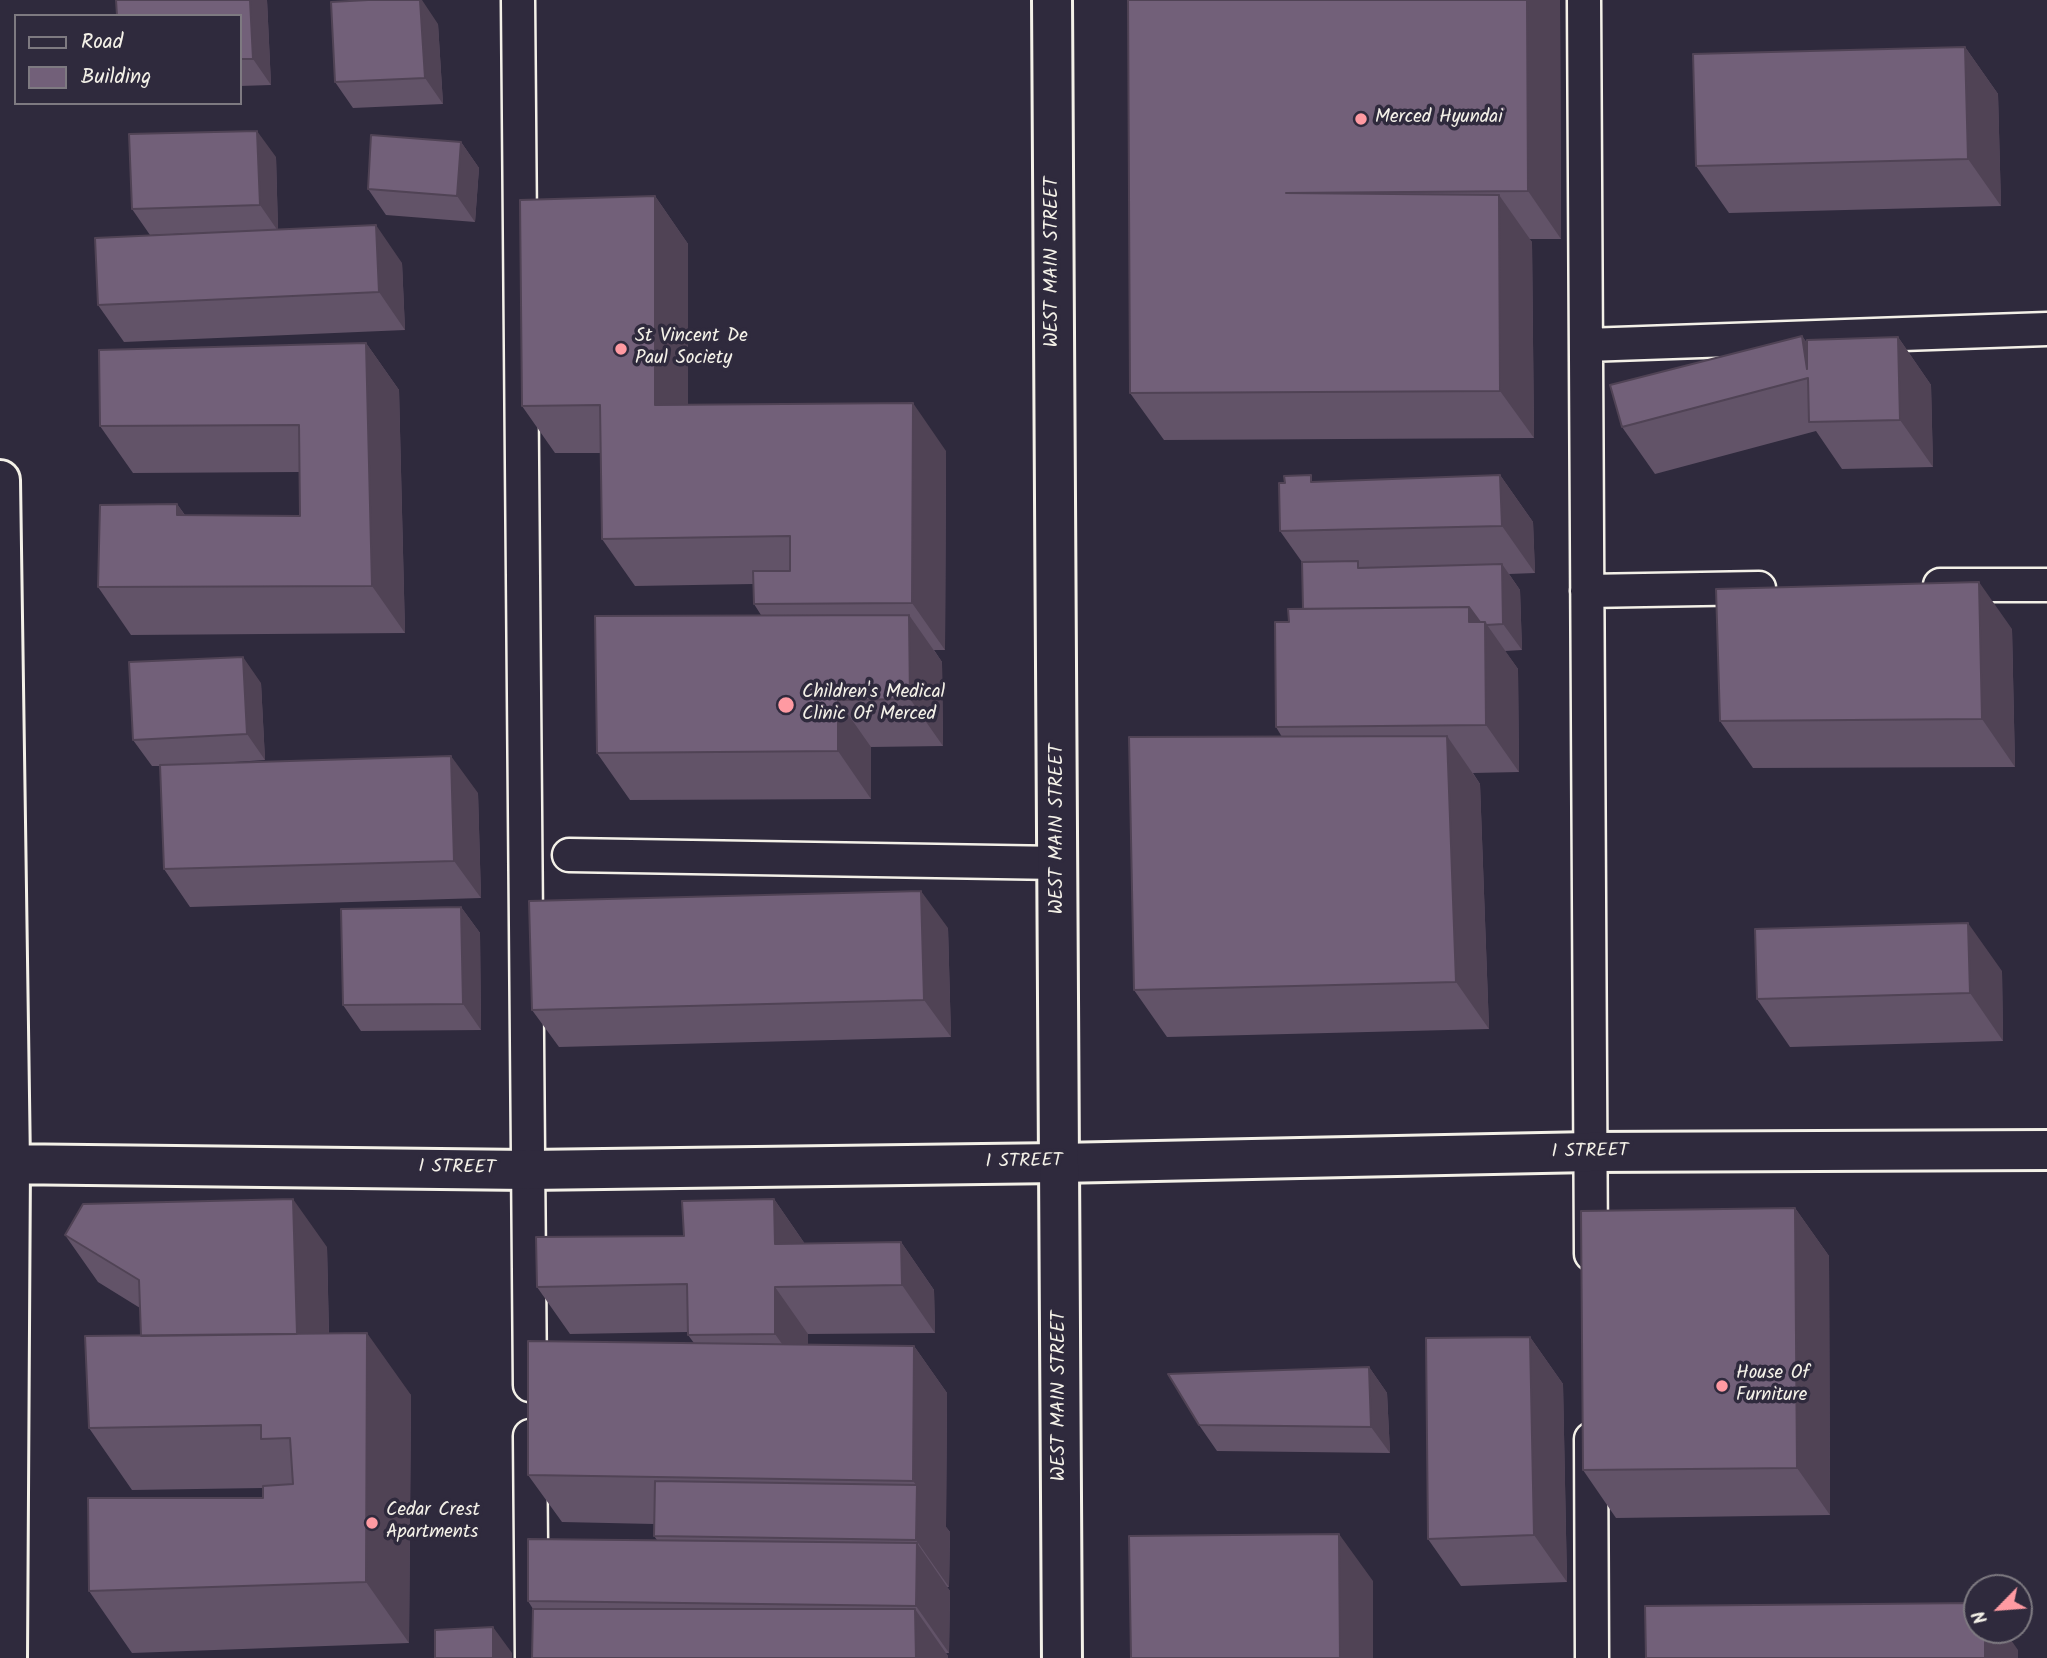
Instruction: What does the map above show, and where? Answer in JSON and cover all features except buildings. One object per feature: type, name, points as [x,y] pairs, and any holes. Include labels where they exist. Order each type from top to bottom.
[{"type":"street","name":"WEST MAIN STREET","points":[[1052,0],[1062,1658]]},
{"type":"street","points":[[0,480],[7,1658]]},
{"type":"street","name":"I STREET","points":[[5,1164],[528,1170],[1591,1152],[2047,1150]]},
{"type":"lane","points":[[518,0],[532,1658]]},
{"type":"lane","points":[[1584,0],[1591,1289]]},
{"type":"lane","points":[[1586,345],[2047,329]]},
{"type":"lane","points":[[1908,586],[2047,585]]},
{"type":"lane","points":[[1587,591],[1784,588]]},
{"type":"lane","points":[[569,855],[1059,863]]},
{"type":"lane","points":[[1591,1412],[1592,1658]]},
{"type":"place","name":"Merced Hyundai","points":[[1361,119]]},
{"type":"place","name":"St Vincent De Paul Society","points":[[621,349]]},
{"type":"place","name":"Children's Medical Clinic Of Merced","points":[[786,705]]},
{"type":"place","name":"House Of Furniture","points":[[1722,1386]]},
{"type":"place","name":"Cedar Crest Apartments","points":[[372,1523]]}]
